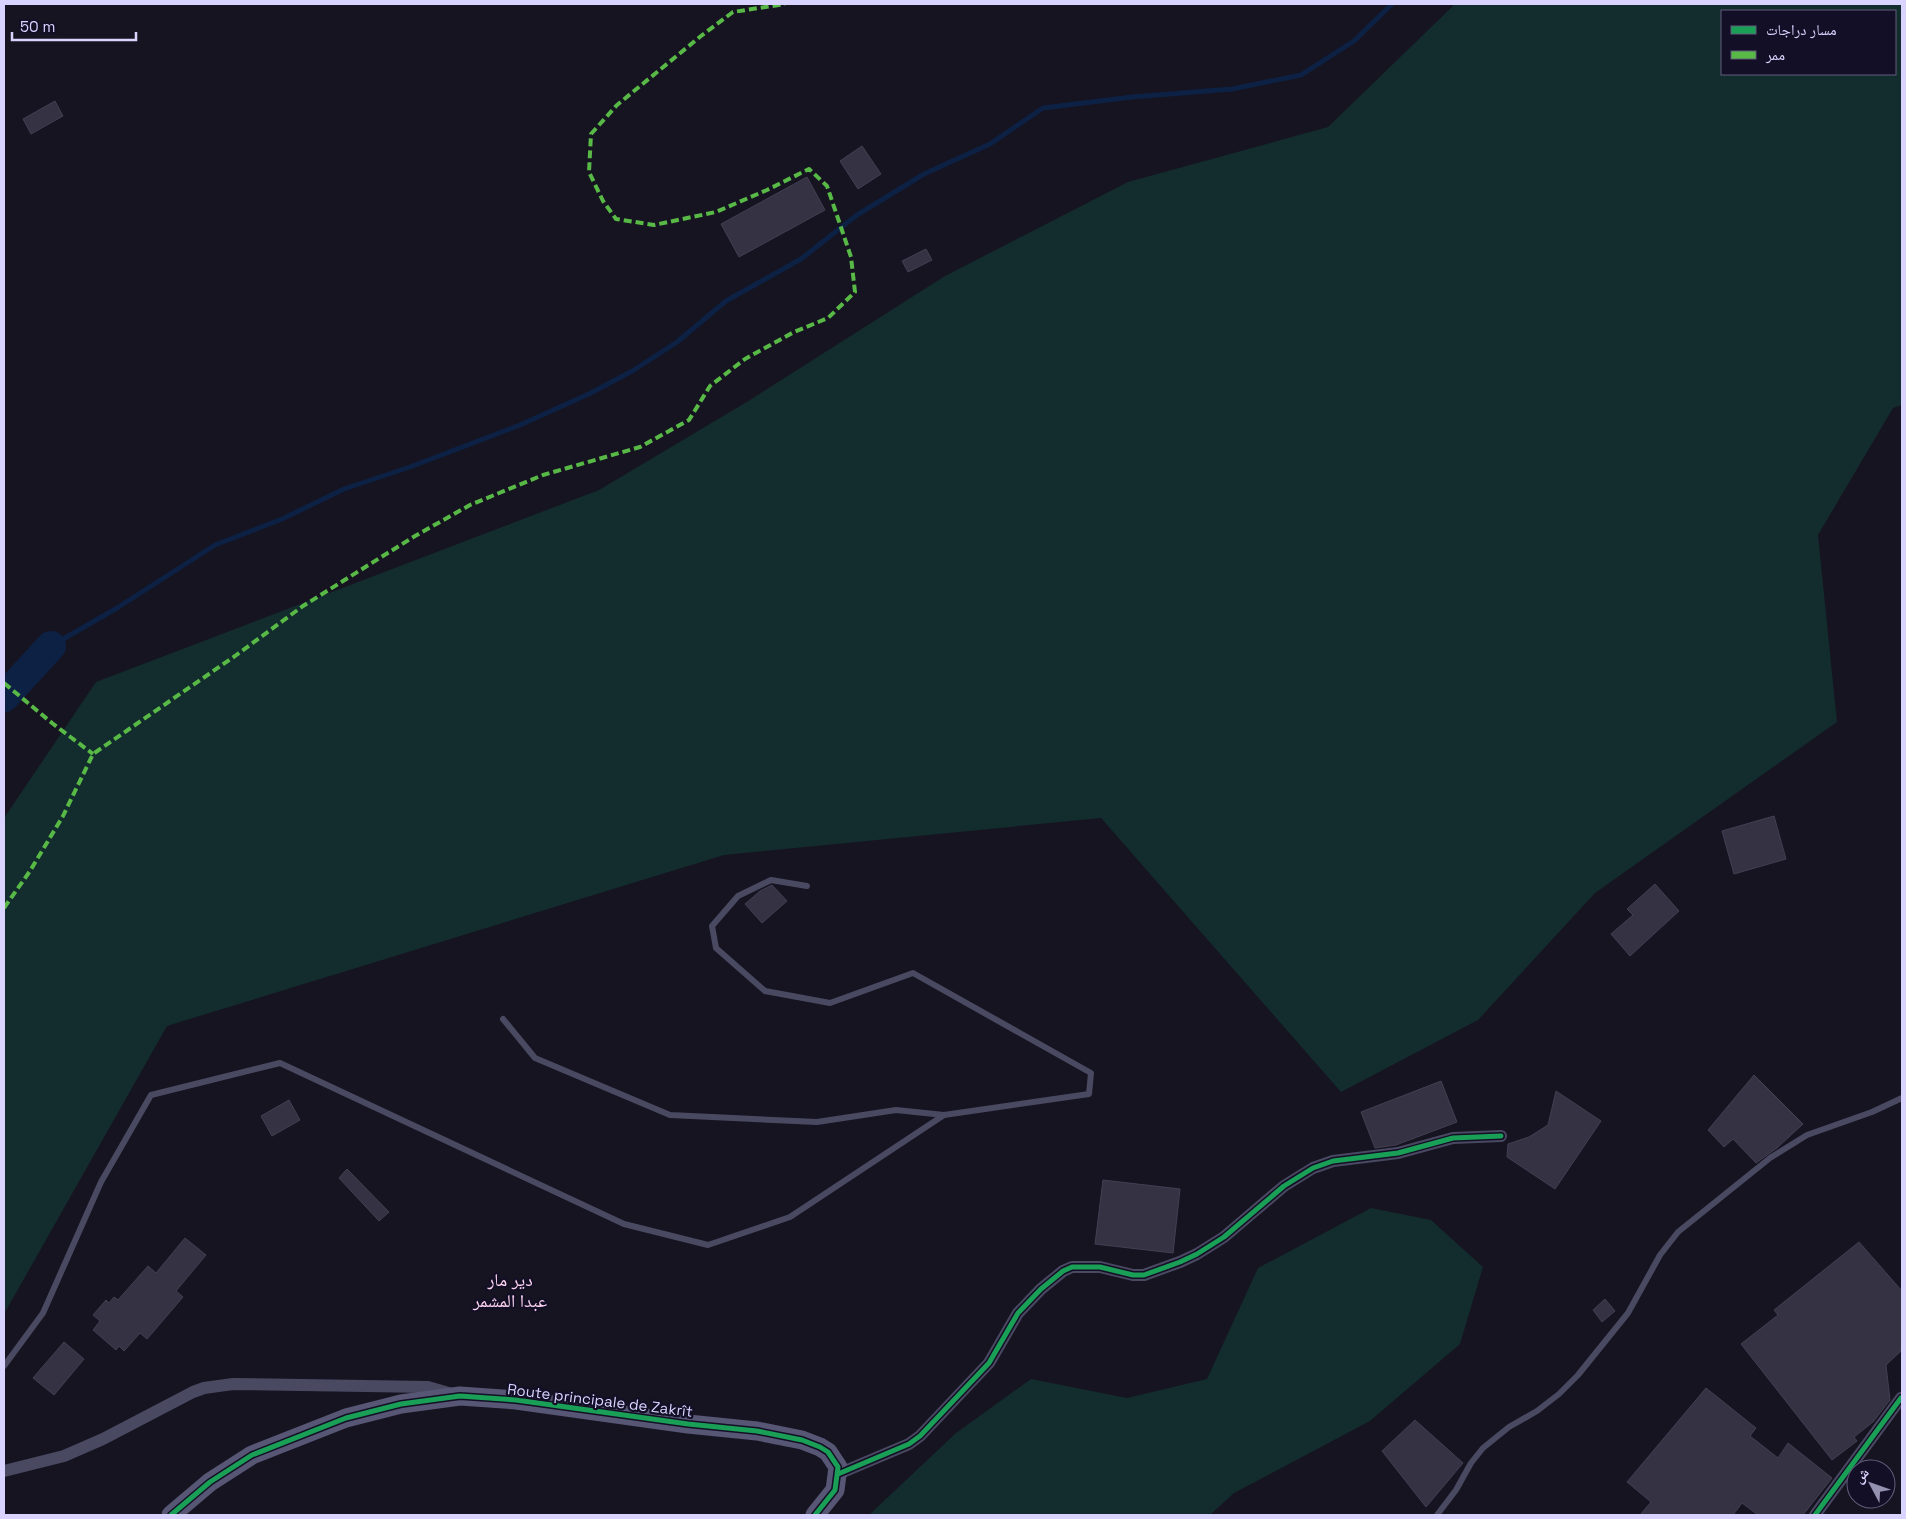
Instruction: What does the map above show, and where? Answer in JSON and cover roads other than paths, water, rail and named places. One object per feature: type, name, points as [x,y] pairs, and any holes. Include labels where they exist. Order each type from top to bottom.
[{"type":"street","points":[[815,1515],[835,1490],[838,1474],[909,1444],[920,1436],[988,1363],[1018,1313],[1041,1288],[1063,1271],[1072,1267],[1100,1267],[1133,1275],[1144,1275],[1188,1258],[1224,1237],[1284,1186],[1313,1168],[1332,1161],[1398,1153],[1453,1138],[1501,1136]]},
{"type":"street","points":[[4,1471],[64,1456],[103,1440],[193,1392],[214,1386],[233,1384],[428,1387],[460,1396]]},
{"type":"street","name":"Route principale de Zakrît","points":[[171,1515],[210,1482],[252,1455],[346,1418],[401,1404],[460,1396],[516,1400],[688,1424],[757,1431],[802,1440],[828,1452],[838,1467],[838,1474]]},
{"type":"street","points":[[1815,1515],[1901,1398]]},
{"type":"lane","points":[[503,1019],[535,1058],[670,1115],[817,1122],[896,1110],[944,1115],[1089,1094],[1092,1073],[913,973],[830,1003],[765,991],[716,948],[712,926],[738,896],[771,880],[806,886]]},
{"type":"lane","points":[[4,1366],[43,1313],[101,1182],[151,1095],[280,1063],[624,1224],[708,1245],[790,1216],[944,1115]]},
{"type":"lane","points":[[1437,1515],[1456,1490],[1483,1448],[1509,1427],[1536,1411],[1559,1394],[1578,1375],[1628,1313],[1660,1255],[1678,1232],[1770,1158],[1807,1135],[1872,1112],[1902,1098]]},
{"type":"waterway","points":[[51,646],[117,608],[215,545],[282,519],[344,489],[410,467],[520,425],[591,393],[634,370],[677,342],[726,301],[801,259],[857,215],[924,174],[990,144],[1043,108],[1132,97],[1232,89],[1301,75],[1354,41],[1392,4]]},
{"type":"waterway","points":[[4,697],[51,646]]},
{"type":"district","name":"دير مار عبدا المشمر","points":[[510,1289]]}]
